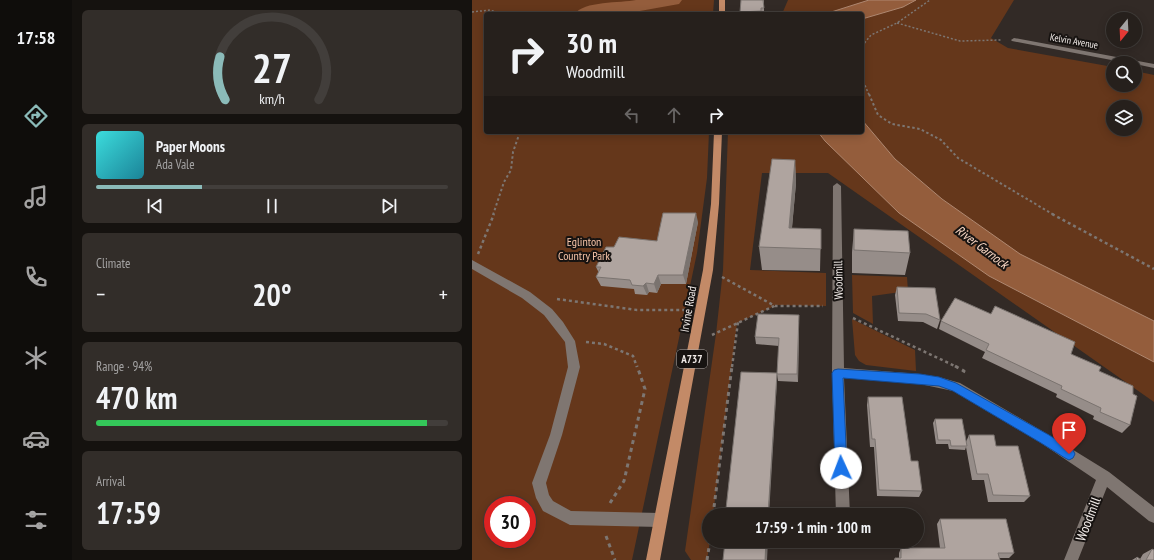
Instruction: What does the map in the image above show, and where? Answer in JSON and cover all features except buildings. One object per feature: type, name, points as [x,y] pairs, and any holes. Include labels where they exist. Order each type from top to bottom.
[{"type":"main road","points":[[722,0],[722,12]]},
{"type":"main road","name":"Irvine Road","points":[[652,560],[695,344],[708,270],[715,204],[718,134]]},
{"type":"street","name":"Kelvin Avenue","points":[[1014,40],[1154,66]]},
{"type":"street","name":"Woodmill","points":[[836,186],[838,373],[843,508]]},
{"type":"street","points":[[473,264],[526,294],[548,312],[570,341],[574,366],[562,414],[539,483],[543,498],[548,506],[570,518],[600,520],[660,520]]},
{"type":"street","points":[[838,373],[920,379],[956,387],[1045,439],[1104,477],[1154,516]]},
{"type":"street","name":"Woodmill","points":[[1071,560],[1104,477]]},
{"type":"path","points":[[864,44],[871,35],[897,23],[930,0]]},
{"type":"path","points":[[472,12],[490,10],[496,12]]},
{"type":"path","points":[[897,23],[960,41],[1014,40]]},
{"type":"path","points":[[864,83],[878,115],[892,124],[920,129],[941,140],[958,158],[1067,223],[1154,269]]},
{"type":"path","points":[[473,264],[500,198],[504,182],[511,170],[513,152],[519,134]]},
{"type":"path","points":[[708,270],[774,306]]},
{"type":"path","points":[[526,294],[637,310],[701,310]]},
{"type":"path","points":[[695,344],[774,306],[838,308],[964,371],[956,387]]},
{"type":"path","points":[[714,508],[738,322]]},
{"type":"path","points":[[570,341],[604,344],[633,356],[645,389],[624,480],[600,520],[615,560]]},
{"type":"path","points":[[707,560],[709,548]]},
{"type":"green space","name":"Eglinton Country Park","points":[[472,0],[714,0],[713,12],[484,12],[484,134],[709,134],[707,178],[697,253],[632,560],[472,560]]},
{"type":"green space","points":[[788,0],[869,0],[831,12],[783,12]]},
{"type":"green space","points":[[916,0],[1014,0],[991,38],[1008,48],[1106,66],[1106,92],[1142,92],[1142,72],[1154,75],[1154,321],[1020,255],[942,199],[895,159],[864,122],[864,18],[903,7]]},
{"type":"green space","points":[[728,134],[820,134],[825,141],[989,276],[1154,362],[1154,402],[828,173],[762,173],[750,270],[826,273],[826,306],[774,305],[775,306],[737,323],[714,508],[702,508],[702,548],[709,548],[707,560],[691,560],[685,551],[716,334],[723,270]]},
{"type":"green space","points":[[852,275],[907,277],[908,291],[872,296],[873,324],[853,313]]},
{"type":"green space","points":[[852,319],[915,350],[916,371],[866,365],[859,361],[855,355]]},
{"type":"water","points":[[869,0],[916,0],[903,7],[864,18],[864,12],[831,12]]},
{"type":"water","name":"River Garnock","points":[[864,122],[895,159],[942,199],[1020,254],[1154,321],[1154,362],[989,276],[899,213],[820,134],[864,134]]},
{"type":"waterway","points":[[591,12],[672,0]]},
{"type":"route","points":[[841,468],[838,373],[920,379],[956,387],[1069,454]]}]
